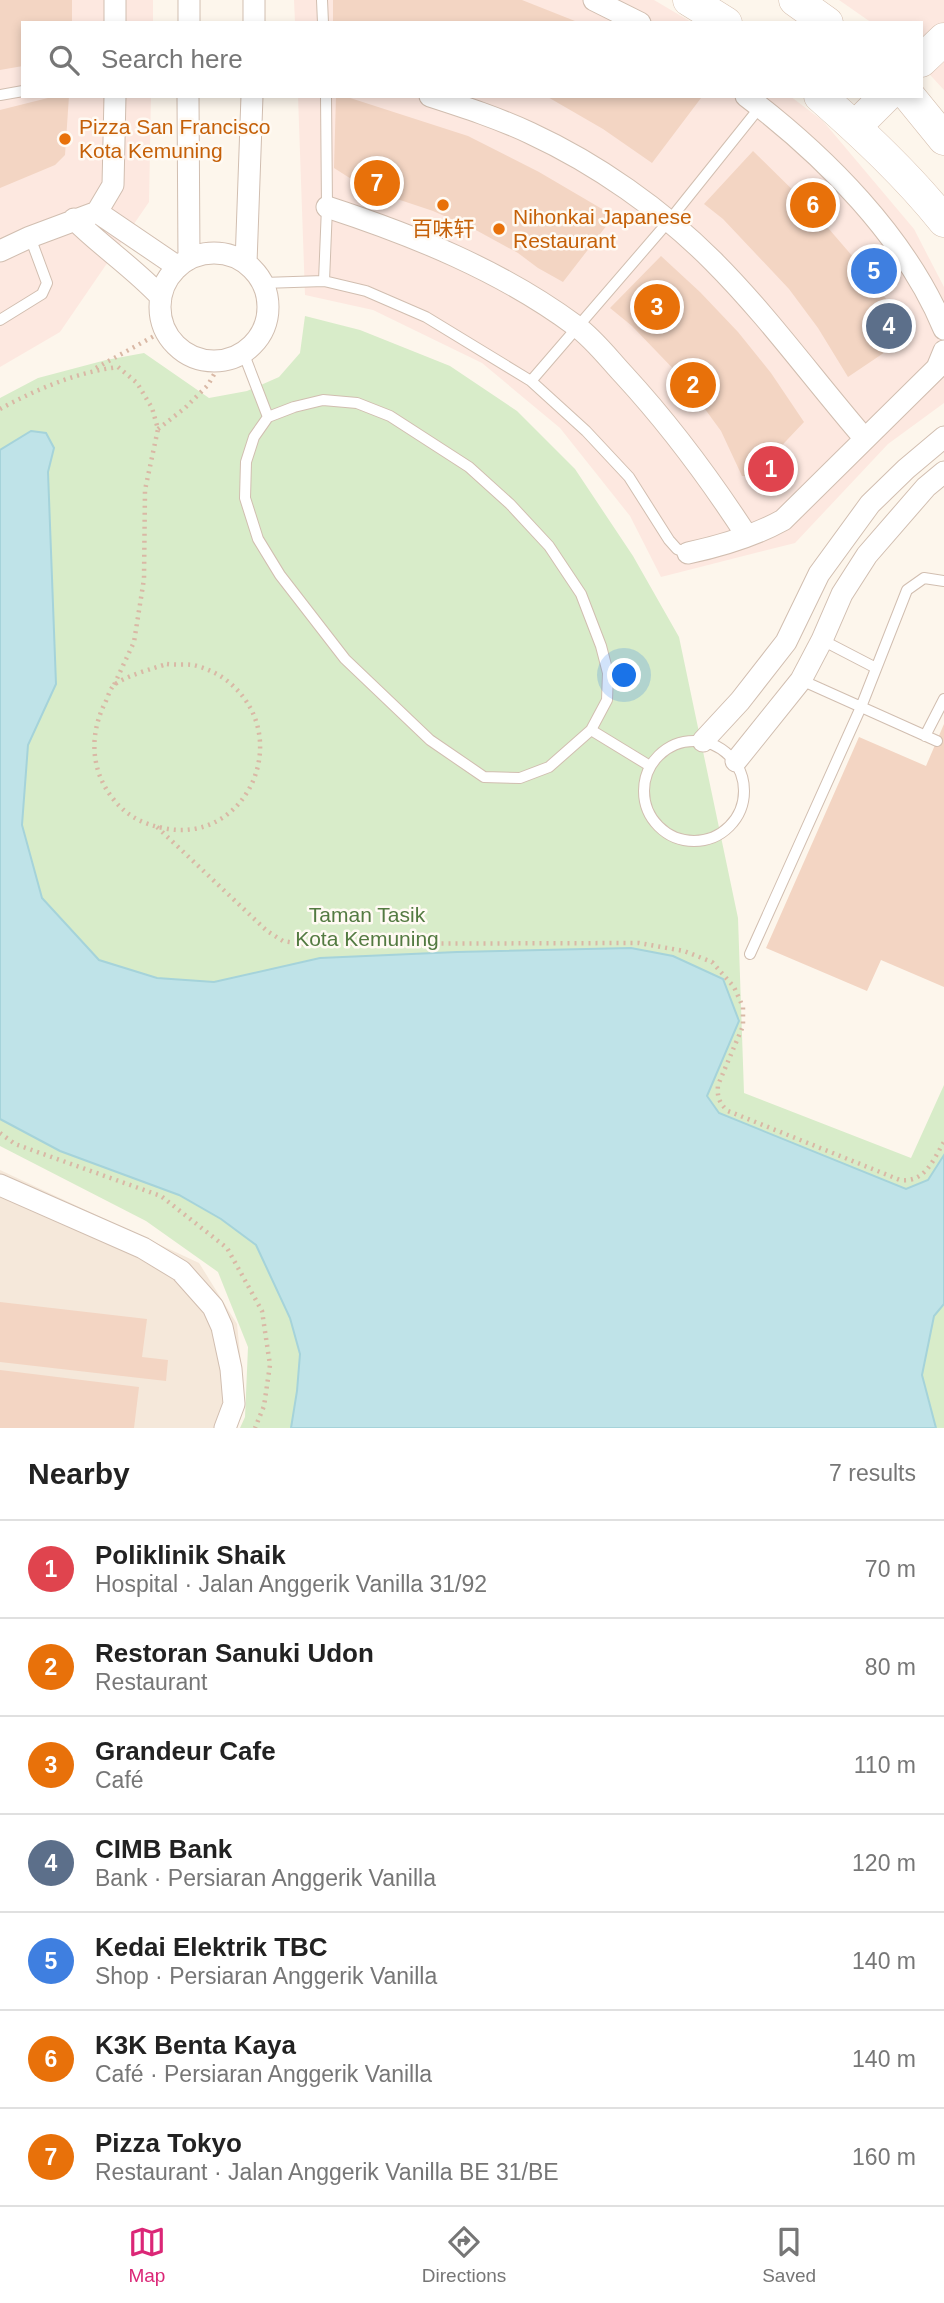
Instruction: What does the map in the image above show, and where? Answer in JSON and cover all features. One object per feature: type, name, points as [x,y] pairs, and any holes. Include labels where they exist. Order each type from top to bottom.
[{"type":"main road","points":[[690,0],[723,21]]},
{"type":"main road","points":[[795,0],[824,21]]},
{"type":"main road","points":[[923,59],[944,39]]},
{"type":"main road","points":[[822,98],[918,189],[944,221]]},
{"type":"main road","points":[[855,127],[884,98]]},
{"type":"main road","points":[[911,98],[944,139]]},
{"type":"street","points":[[115,0],[115,21]]},
{"type":"street","points":[[189,0],[189,21]]},
{"type":"street","points":[[254,0],[254,21]]},
{"type":"street","points":[[594,0],[636,21]]},
{"type":"street","points":[[0,251],[97,212],[113,185],[115,98]]},
{"type":"street","points":[[183,263],[188,98]]},
{"type":"street","points":[[246,263],[252,98]]},
{"type":"street","points":[[435,98],[529,133],[579,159],[641,200],[712,260],[865,439]]},
{"type":"street","points":[[753,102],[806,146],[885,227],[931,298],[944,329]]},
{"type":"street","points":[[327,206],[375,223],[466,262],[516,288],[578,327],[648,401],[718,491],[747,536]]},
{"type":"street","points":[[97,212],[183,263]]},
{"type":"street","points":[[74,219],[99,243],[144,278],[161,297]]},
{"type":"street","points":[[203,254],[233,256],[246,263],[263,283],[269,309],[266,323],[261,335],[243,352],[222,360],[205,360],[189,354],[175,344],[165,330],[161,320],[161,297],[170,276],[183,263],[203,254]]},
{"type":"street","points":[[688,553],[747,536],[783,520],[937,368],[944,351]]},
{"type":"street","points":[[703,741],[740,702],[786,642],[819,574],[870,504],[944,437]]},
{"type":"street","points":[[736,761],[802,680],[842,594],[867,555],[926,487],[944,472]]},
{"type":"street","points":[[0,1185],[143,1248],[181,1271],[212,1307],[222,1327],[231,1369],[234,1404],[225,1428]]},
{"type":"lane","points":[[322,0],[323,21]]},
{"type":"lane","points":[[0,95],[21,91]]},
{"type":"lane","points":[[324,281],[327,206],[326,98]]},
{"type":"lane","points":[[531,381],[668,222],[753,102]]},
{"type":"lane","points":[[0,320],[42,294],[47,283],[30,237]]},
{"type":"lane","points":[[263,283],[324,281],[366,291],[426,317],[531,381],[586,430],[629,477],[669,540],[677,549],[688,553]]},
{"type":"lane","points":[[243,352],[268,417]]},
{"type":"lane","points":[[323,400],[357,403],[390,416],[469,467],[510,504],[549,546],[581,594],[601,646],[608,673],[607,700],[591,730],[549,768],[520,778],[484,777],[429,740],[345,659],[280,575],[258,539],[251,519],[245,498],[246,462],[254,437],[268,417],[323,400]]},
{"type":"lane","points":[[750,954],[861,707],[907,590],[924,578],[944,581]]},
{"type":"lane","points":[[822,640],[876,668]]},
{"type":"lane","points":[[802,680],[937,741]]},
{"type":"lane","points":[[925,736],[944,699]]},
{"type":"lane","points":[[591,730],[650,766]]},
{"type":"lane","points":[[691,740],[703,741],[722,748],[736,761],[742,772],[744,797],[735,821],[716,837],[691,841],[678,839],[667,833],[650,815],[643,791],[645,778],[650,766],[667,748],[691,740]]},
{"type":"path","points":[[0,409],[24,396],[92,370],[165,330]]},
{"type":"path","points":[[158,429],[208,385],[222,360]]},
{"type":"path","points":[[92,370],[118,367],[137,383],[152,408],[158,429],[145,489],[144,579],[134,642],[113,686],[102,710],[94,736],[95,764],[105,789],[122,810],[146,825],[173,830],[200,828],[225,816],[244,797],[257,772],[261,745],[256,718],[242,694],[221,676],[195,665],[167,664],[140,672],[113,686]]},
{"type":"path","points":[[157,827],[267,931],[283,941],[301,944],[639,943],[684,951],[712,962],[734,987],[743,1007],[743,1026],[718,1085],[717,1096],[728,1111],[900,1180],[911,1181],[919,1177],[944,1142]]},
{"type":"shaded area","points":[[0,0],[153,0],[153,21],[21,21],[21,98],[151,98],[149,202],[60,332],[0,367]]},
{"type":"shaded area","points":[[294,0],[654,0],[690,21],[295,21]]},
{"type":"shaded area","points":[[839,0],[944,0],[944,90],[923,67],[923,21],[869,21]]},
{"type":"shaded area","points":[[298,98],[793,98],[823,121],[914,229],[944,287],[944,403],[888,444],[795,543],[661,577],[630,516],[560,428],[482,363],[373,310],[305,295]]},
{"type":"shaded area","points":[[0,1170],[199,1263],[237,1324],[245,1403],[235,1428],[0,1428]]},
{"type":"green space","name":"Taman Tasik Kota Kemuning","points":[[305,316],[360,330],[450,366],[517,411],[575,469],[633,556],[679,637],[738,918],[744,1093],[911,1158],[944,1085],[944,1428],[240,1428],[245,1417],[248,1347],[218,1272],[146,1221],[0,1146],[0,398],[38,378],[144,353],[209,398],[247,391],[279,377],[300,353]]},
{"type":"water","points":[[31,431],[46,433],[54,448],[48,472],[56,684],[28,745],[22,825],[42,898],[99,960],[157,978],[214,982],[320,958],[631,948],[673,956],[723,979],[739,1021],[707,1096],[719,1113],[906,1189],[928,1180],[944,1155],[944,1304],[934,1316],[922,1375],[936,1428],[291,1428],[300,1354],[290,1318],[256,1245],[221,1219],[179,1195],[60,1151],[0,1119],[0,450]]},
{"type":"building","points":[[0,0],[72,0],[72,21],[21,21],[21,66],[0,70]]},
{"type":"building","points":[[333,0],[522,0],[575,21],[333,21]]},
{"type":"building","points":[[48,98],[69,98],[65,155],[55,165],[0,188],[0,110]]},
{"type":"building","points":[[336,98],[350,98],[468,136],[539,172],[614,216],[563,282],[474,229],[433,211],[367,189],[334,168]]},
{"type":"building","points":[[549,98],[701,98],[652,163],[603,129]]},
{"type":"building","points":[[753,151],[810,207],[899,316],[894,346],[848,377],[818,328],[789,289],[723,219],[704,204]]},
{"type":"building","points":[[661,256],[738,332],[771,373],[804,422],[753,476],[742,476],[721,431],[683,379],[632,326],[610,308]]},
{"type":"building","points":[[944,724],[944,987],[881,960],[867,991],[766,948],[859,737],[926,766]]},
{"type":"building","points":[[0,1302],[147,1319],[142,1357],[168,1360],[166,1381],[0,1362]]},
{"type":"building","points":[[0,1370],[139,1387],[134,1428],[0,1428]]},
{"type":"place","name":"Pizza San Francisco Kota Kemuning","points":[[65,139]]},
{"type":"place","name":"Pizza Tokyo","points":[[377,183]]},
{"type":"place","name":"百味轩","points":[[443,205]]},
{"type":"place","name":"K3K Benta Kaya","points":[[813,205]]},
{"type":"place","name":"Nihonkai Japanese Restaurant","points":[[499,229]]},
{"type":"place","name":"Kedai Elektrik TBC","points":[[874,271]]},
{"type":"place","name":"Grandeur Cafe","points":[[657,307]]},
{"type":"place","name":"CIMB Bank","points":[[889,326]]},
{"type":"place","name":"Restoran Sanuki Udon","points":[[693,385]]},
{"type":"place","name":"Poliklinik Shaik","points":[[771,469]]}]
